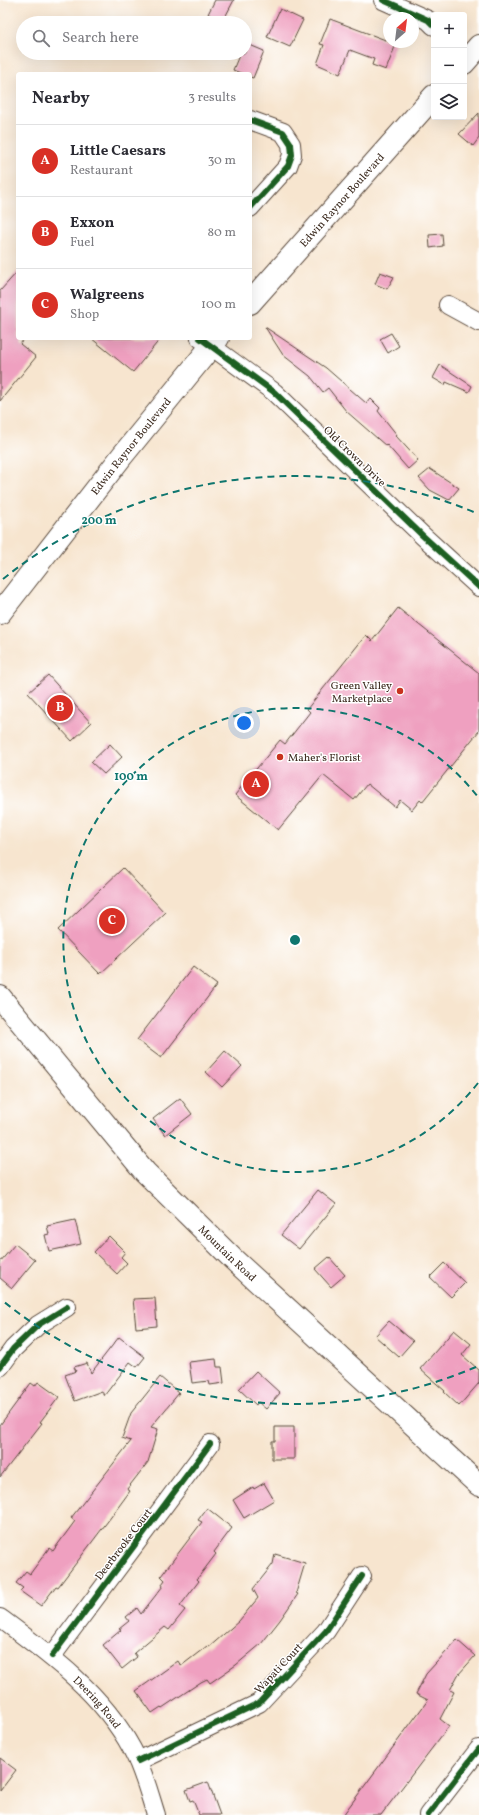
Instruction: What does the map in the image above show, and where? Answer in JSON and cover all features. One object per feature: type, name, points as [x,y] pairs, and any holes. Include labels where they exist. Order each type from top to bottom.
[{"type":"main road","name":"Edwin Raynor Boulevard","points":[[252,301],[431,99]]},
{"type":"main road","name":"Edwin Raynor Boulevard","points":[[0,613],[210,340]]},
{"type":"main road","name":"Mountain Road","points":[[0,997],[145,1172],[233,1259],[479,1485]]},
{"type":"street","points":[[383,0],[428,20],[431,23]]},
{"type":"street","points":[[252,121],[283,132],[291,144],[292,155],[288,166],[252,206]]},
{"type":"street","points":[[448,305],[479,322]]},
{"type":"street","name":"Old Crown Drive","points":[[210,340],[274,392],[422,535],[479,587]]},
{"type":"street","points":[[0,1368],[13,1349],[38,1325],[67,1307]]},
{"type":"street","name":"Deerbrooke Court","points":[[52,1656],[210,1444]]},
{"type":"street","name":"Wapati Court","points":[[138,1761],[259,1703],[326,1631],[362,1576]]},
{"type":"street","name":"Deering Road","points":[[0,1618],[52,1656],[99,1701],[111,1716],[138,1761],[156,1815]]},
{"type":"street","points":[[428,1815],[479,1749]]},
{"type":"building","points":[[215,0],[234,0],[226,16],[212,16],[208,14]]},
{"type":"building","points":[[280,9],[303,20],[290,47],[267,37]]},
{"type":"building","points":[[330,19],[383,39],[383,48],[394,48],[386,70],[372,65],[374,59],[350,50],[340,74],[317,64],[324,45],[320,44]]},
{"type":"building","points":[[252,46],[264,51],[253,78],[252,72],[238,72],[233,70],[237,60],[252,60]]},
{"type":"building","points":[[479,113],[479,138],[473,146],[459,134]]},
{"type":"building","points":[[442,234],[443,246],[430,248],[429,235]]},
{"type":"building","points":[[380,272],[394,277],[387,289],[375,284]]},
{"type":"building","points":[[16,273],[16,340],[23,340],[20,344],[36,357],[0,401],[0,291]]},
{"type":"building","points":[[265,327],[326,368],[366,403],[370,398],[380,408],[378,411],[397,435],[396,436],[418,460],[408,469],[387,445],[386,446],[346,411],[328,388],[323,392],[310,376],[283,355]]},
{"type":"building","points":[[391,333],[399,346],[388,353],[380,339]]},
{"type":"building","points":[[93,340],[159,340],[133,372]]},
{"type":"building","points":[[440,365],[472,386],[469,392],[446,382],[445,385],[433,378]]},
{"type":"building","points":[[430,469],[459,488],[449,500],[430,490],[419,478]]},
{"type":"building","name":"Green Valley Marketplace","points":[[398,608],[479,673],[479,731],[422,802],[420,800],[412,810],[400,800],[395,807],[367,784],[354,800],[323,775],[278,830],[235,795],[280,740],[285,744],[310,712],[307,709],[366,635],[372,641]]},
{"type":"building","points":[[48,675],[91,723],[72,741],[28,693]]},
{"type":"building","points":[[110,744],[122,757],[104,774],[91,762]]},
{"type":"building","points":[[123,868],[165,913],[100,974],[58,930]]},
{"type":"building","points":[[193,967],[217,985],[161,1058],[137,1040]]},
{"type":"building","points":[[225,1051],[242,1066],[222,1087],[206,1072]]},
{"type":"building","points":[[180,1098],[192,1114],[165,1135],[153,1119]]},
{"type":"building","points":[[318,1190],[336,1204],[299,1249],[281,1235]]},
{"type":"building","points":[[75,1220],[81,1244],[49,1251],[45,1235],[49,1234],[47,1226]]},
{"type":"building","points":[[109,1236],[125,1252],[121,1257],[127,1263],[117,1274],[94,1252]]},
{"type":"building","points":[[15,1244],[35,1260],[12,1288],[0,1278],[0,1262]]},
{"type":"building","points":[[329,1257],[345,1275],[331,1287],[315,1269]]},
{"type":"building","points":[[444,1263],[465,1283],[451,1297],[430,1277]]},
{"type":"building","points":[[155,1298],[157,1326],[136,1328],[133,1299]]},
{"type":"building","points":[[389,1321],[413,1341],[399,1357],[375,1336]]},
{"type":"building","points":[[454,1330],[471,1344],[462,1355],[479,1370],[479,1383],[459,1406],[444,1392],[445,1391],[420,1369]]},
{"type":"building","points":[[119,1337],[145,1357],[137,1367],[130,1362],[104,1396],[102,1391],[75,1401],[65,1375],[76,1371],[74,1367],[87,1363],[91,1373]]},
{"type":"building","points":[[216,1359],[217,1367],[222,1367],[224,1383],[210,1385],[209,1381],[192,1383],[189,1362]]},
{"type":"building","points":[[256,1371],[280,1393],[266,1409],[258,1402],[256,1405],[239,1389]]},
{"type":"building","points":[[160,1377],[179,1393],[151,1427],[158,1429],[148,1462],[127,1489],[130,1491],[111,1517],[58,1587],[56,1586],[41,1606],[20,1591],[23,1588],[16,1583],[26,1571],[30,1574],[49,1548],[53,1551],[75,1521],[71,1518],[131,1441],[122,1438],[131,1413]]},
{"type":"building","points":[[38,1382],[59,1397],[40,1422],[42,1423],[0,1477],[0,1425],[31,1383],[35,1386]]},
{"type":"building","points":[[275,1427],[294,1427],[294,1459],[272,1459],[272,1441],[275,1441]]},
{"type":"building","points":[[264,1483],[274,1500],[244,1518],[233,1500],[253,1487],[254,1489]]},
{"type":"building","points":[[207,1508],[232,1528],[214,1552],[216,1554],[197,1579],[199,1581],[180,1606],[185,1610],[169,1630],[165,1627],[134,1653],[137,1657],[122,1669],[103,1645],[121,1630],[119,1629],[129,1621],[126,1617],[137,1608],[141,1614],[163,1586],[162,1584],[165,1580],[161,1576],[202,1522],[198,1520]]},
{"type":"building","points":[[275,1554],[305,1563],[296,1593],[298,1594],[280,1620],[261,1644],[236,1665],[210,1683],[207,1679],[201,1682],[152,1713],[136,1691],[178,1661],[181,1666],[207,1646],[208,1648],[239,1621],[258,1598],[253,1589],[273,1564]]},
{"type":"building","points":[[457,1640],[475,1656],[458,1675],[450,1690],[454,1692],[440,1719],[449,1726],[381,1815],[343,1815],[428,1700],[416,1694],[426,1674]]},
{"type":"building","points":[[0,1758],[16,1770],[0,1791]]},
{"type":"building","points":[[208,1782],[220,1815],[199,1815],[193,1800],[190,1801],[186,1790]]},
{"type":"cycle path","points":[[383,0],[428,20],[431,23]]},
{"type":"cycle path","points":[[252,121],[283,132],[291,144],[292,155],[288,166],[252,206]]},
{"type":"cycle path","points":[[203,340],[274,392],[422,535],[479,587]]},
{"type":"cycle path","points":[[0,1367],[13,1349],[38,1325],[67,1307]]},
{"type":"cycle path","points":[[52,1656],[210,1444]]},
{"type":"cycle path","points":[[138,1761],[259,1703],[326,1631],[362,1576]]},
{"type":"cycle path","points":[[428,1815],[479,1749]]},
{"type":"place","name":"Green Valley Marketplace","points":[[400,691]]},
{"type":"place","name":"Exxon","points":[[60,708]]},
{"type":"place","name":"Maher's Florist","points":[[280,757]]},
{"type":"place","name":"Little Caesars","points":[[256,784]]},
{"type":"place","name":"Walgreens","points":[[112,921]]}]
